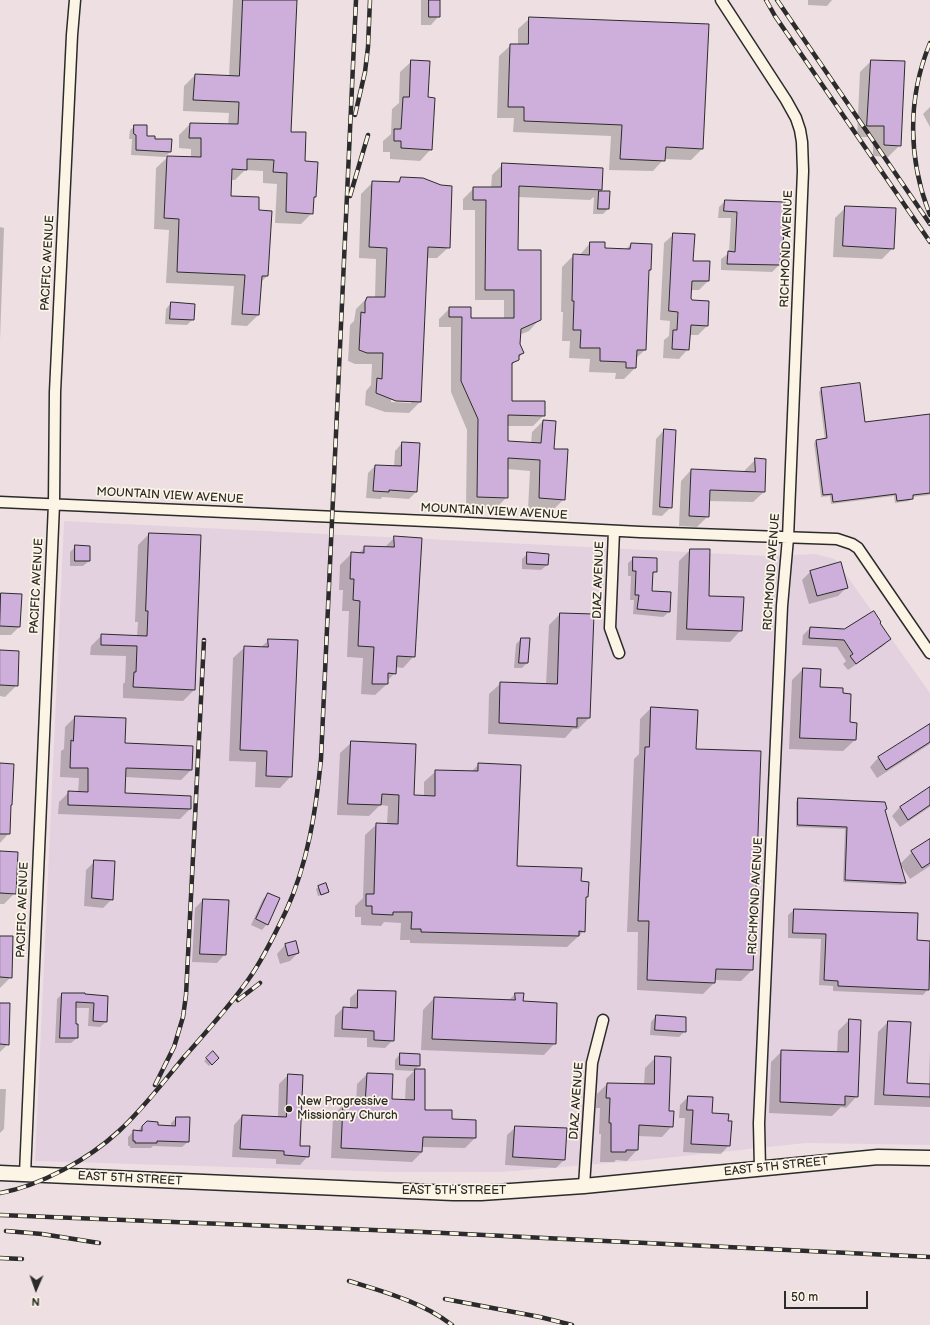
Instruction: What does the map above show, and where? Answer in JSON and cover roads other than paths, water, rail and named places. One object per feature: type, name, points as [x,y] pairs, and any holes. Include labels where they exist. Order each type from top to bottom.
[{"type":"main road","name":"EAST 5TH STREET","points":[[0,1173],[480,1194],[584,1186],[878,1157],[930,1158]]},
{"type":"street","name":"PACIFIC AVENUE","points":[[25,1174],[54,504],[55,392],[72,35],[75,0]]},
{"type":"street","name":"RICHMOND AVENUE","points":[[721,0],[786,100],[796,118],[802,142],[803,171],[788,538],[782,606],[764,1002],[759,1123],[760,1169]]},
{"type":"street","name":"MOUNTAIN VIEW AVENUE","points":[[0,502],[456,522],[614,531],[837,539],[852,544],[858,548],[930,653]]},
{"type":"street","name":"DIAZ AVENUE","points":[[614,531],[610,628],[619,653]]},
{"type":"street","name":"DIAZ AVENUE","points":[[584,1186],[592,1063],[603,1020]]},
{"type":"railway","points":[[0,1193],[47,1178],[79,1161],[107,1141],[136,1114],[241,990],[258,964],[286,911],[300,874],[314,817],[321,759],[356,0]]},
{"type":"railway","points":[[355,115],[365,72],[368,47],[370,0]]},
{"type":"railway","points":[[766,0],[775,16],[930,242]]},
{"type":"railway","points":[[777,0],[930,224]]},
{"type":"railway","points":[[930,43],[922,64],[917,85],[913,129],[917,173],[930,215]]},
{"type":"railway","points":[[350,196],[368,135]]},
{"type":"railway","points":[[155,1085],[174,1047],[183,1017],[186,995],[204,640]]},
{"type":"railway","points":[[238,1000],[260,983]]},
{"type":"railway","points":[[0,1215],[423,1232],[930,1257]]},
{"type":"railway","points":[[6,1231],[42,1234],[99,1243]]},
{"type":"railway","points":[[0,1258],[22,1259]]},
{"type":"railway","points":[[349,1281],[403,1298],[428,1310],[452,1325]]},
{"type":"railway","points":[[445,1299],[540,1317],[572,1325]]},
{"type":"place","name":"New Progressive Missionary Church","points":[[289,1109]]}]
